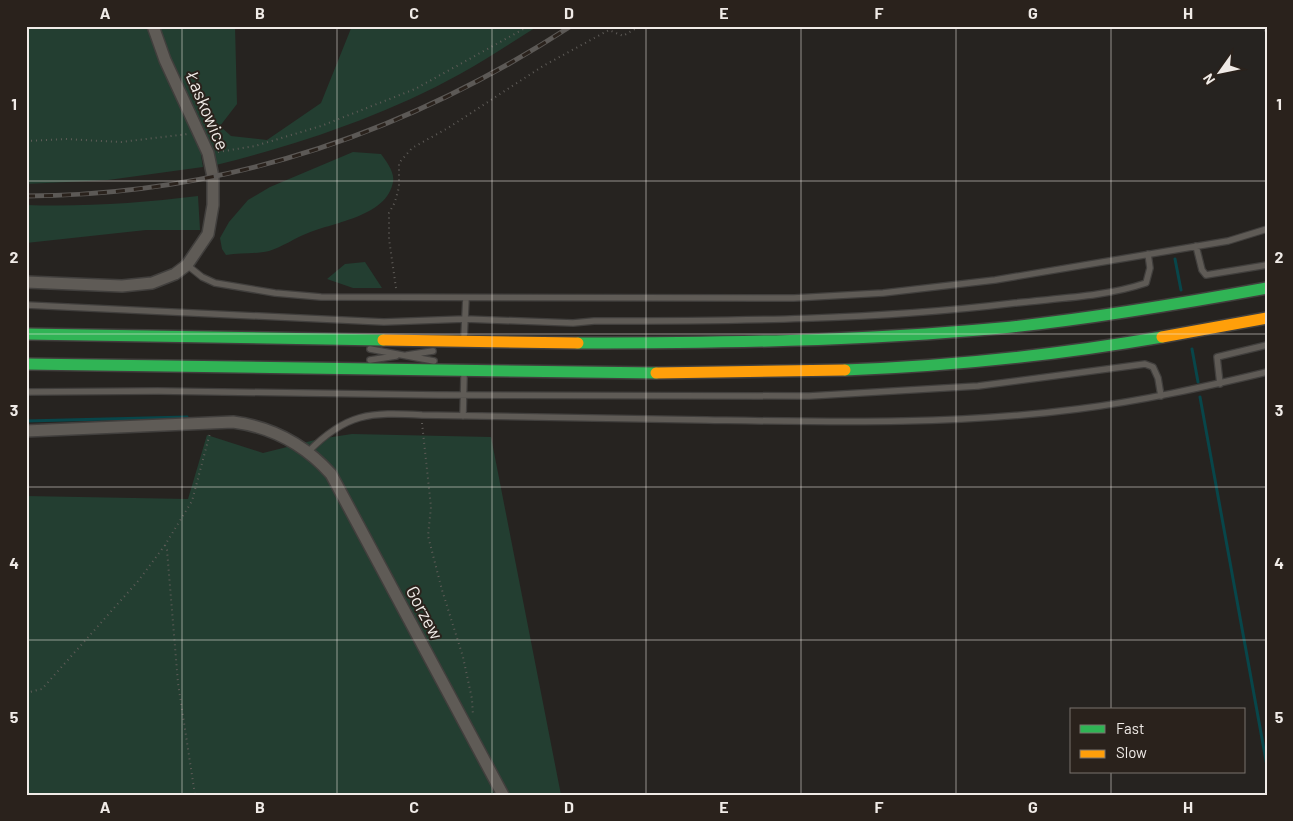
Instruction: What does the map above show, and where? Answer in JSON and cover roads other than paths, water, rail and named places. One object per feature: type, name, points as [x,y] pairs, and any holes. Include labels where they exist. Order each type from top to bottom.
[{"type":"highway","points":[[26,334],[464,342],[685,343],[875,338],[1039,324],[1267,288]]},
{"type":"highway","points":[[26,364],[490,372],[778,373],[878,369],[1064,352],[1178,336],[1267,318]]},
{"type":"street","name":"Łaskowice","points":[[153,26],[165,60],[208,153],[213,177],[214,206],[208,234],[187,265]]},
{"type":"street","points":[[26,282],[122,286],[152,283],[175,274],[187,265]]},
{"type":"street","name":"Gorzew","points":[[26,431],[233,422],[252,425],[286,438],[308,452],[331,474],[504,795]]},
{"type":"lane","points":[[187,265],[202,277],[215,282],[276,293],[321,297],[794,298],[883,293],[995,280],[1228,241],[1267,229]]},
{"type":"lane","points":[[1196,246],[1202,270],[1206,276],[1267,266]]},
{"type":"lane","points":[[26,305],[384,322],[465,319],[573,323],[594,321],[766,321],[946,312],[1054,299],[1078,298],[1131,288],[1146,283],[1150,268],[1148,254]]},
{"type":"lane","points":[[464,342],[466,298]]},
{"type":"lane","points":[[314,339],[353,346]]},
{"type":"lane","points":[[450,348],[489,342]]},
{"type":"lane","points":[[1220,384],[1217,357],[1267,345]]},
{"type":"lane","points":[[362,348],[437,362]]},
{"type":"lane","points":[[314,369],[440,349]]},
{"type":"lane","points":[[446,364],[490,372]]},
{"type":"lane","points":[[26,392],[177,391],[438,395],[464,393],[809,396],[978,386],[1145,364],[1153,367],[1158,378],[1161,396]]},
{"type":"lane","points":[[463,416],[464,371]]},
{"type":"lane","points":[[308,452],[331,431],[353,420],[386,413],[836,423],[952,420],[1078,409],[1161,396],[1267,372]]},
{"type":"waterway","points":[[1175,259],[1181,290]]},
{"type":"waterway","points":[[1192,349],[1198,382]]},
{"type":"waterway","points":[[1200,397],[1267,766]]},
{"type":"waterway","points":[[26,421],[187,417]]},
{"type":"railway","points":[[26,196],[100,193],[172,184],[242,170],[311,151],[378,127],[444,98],[508,64],[571,26]]}]
